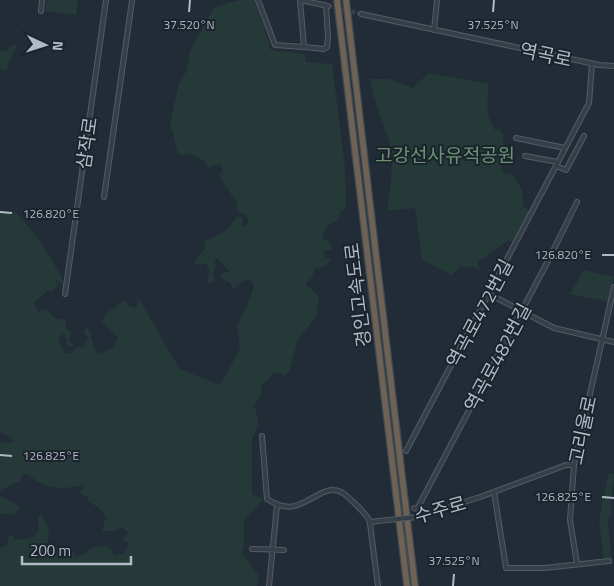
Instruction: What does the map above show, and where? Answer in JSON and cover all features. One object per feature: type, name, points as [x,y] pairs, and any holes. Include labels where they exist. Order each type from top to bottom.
[{"type":"highway","name":"경인고속도로","points":[[337,0],[407,586]]},
{"type":"highway","name":"경인고속도로","points":[[346,0],[416,586]]},
{"type":"street","points":[[41,11],[42,0]]},
{"type":"street","name":"삼작로","points":[[65,294],[106,0]]},
{"type":"street","points":[[258,0],[275,46],[324,49],[328,37],[327,6],[300,0],[304,47]]},
{"type":"street","points":[[434,30],[437,0]]},
{"type":"street","points":[[104,197],[132,1]]},
{"type":"street","name":"역곡로","points":[[361,14],[592,64],[614,66]]},
{"type":"street","name":"역곡로472번길","points":[[406,451],[589,103],[592,64]]},
{"type":"street","points":[[525,156],[557,164],[566,170],[584,136]]},
{"type":"street","points":[[516,138],[565,148]]},
{"type":"street","name":"역곡로482번길","points":[[414,508],[417,509],[522,311],[577,202]]},
{"type":"street","name":"고리울로","points":[[577,564],[570,520],[574,465],[614,286]]},
{"type":"street","points":[[489,294],[554,328],[614,342]]},
{"type":"street","points":[[262,436],[267,499],[285,508],[303,504],[325,492],[342,491],[370,522],[378,586]]},
{"type":"street","name":"수주로","points":[[370,522],[417,517],[494,492],[566,465],[574,465]]},
{"type":"street","points":[[494,492],[506,568],[545,568],[609,561]]},
{"type":"street","points":[[270,586],[277,505]]},
{"type":"street","points":[[252,549],[284,550]]},
{"type":"green space","points":[[47,0],[78,0],[76,15],[45,11]]},
{"type":"green space","points":[[239,0],[255,0],[271,50],[305,54],[306,62],[332,64],[345,167],[346,209],[341,211],[337,221],[327,226],[322,237],[330,242],[332,250],[324,251],[325,257],[331,260],[325,267],[315,268],[312,277],[305,284],[319,296],[316,317],[298,339],[289,372],[283,376],[281,373],[274,373],[267,381],[261,384],[262,393],[254,405],[258,425],[252,437],[252,494],[262,498],[261,502],[244,521],[244,547],[241,553],[259,576],[257,586],[0,586],[0,548],[7,545],[9,536],[16,540],[33,537],[39,530],[38,516],[41,514],[49,528],[47,550],[64,546],[72,550],[75,557],[82,555],[92,548],[106,545],[114,555],[123,554],[130,543],[122,541],[128,533],[123,527],[114,531],[102,531],[106,517],[98,507],[87,501],[88,497],[80,494],[84,485],[68,488],[52,487],[42,484],[25,473],[20,478],[21,481],[0,490],[0,442],[13,443],[12,439],[0,431],[0,214],[14,211],[22,219],[42,244],[64,282],[61,285],[55,278],[54,280],[58,284],[53,291],[47,291],[34,302],[38,312],[46,309],[55,318],[65,320],[67,329],[71,333],[69,340],[74,346],[68,346],[65,342],[68,341],[64,334],[58,337],[60,345],[64,349],[63,353],[69,354],[77,347],[83,348],[88,338],[83,331],[88,327],[95,350],[101,354],[114,346],[118,338],[102,321],[106,314],[126,299],[127,305],[135,308],[139,299],[179,368],[189,373],[220,385],[240,349],[237,326],[254,285],[250,279],[241,282],[233,290],[230,283],[223,280],[220,274],[225,272],[231,273],[217,258],[214,260],[216,266],[213,272],[215,282],[208,283],[209,271],[206,263],[198,265],[194,262],[205,249],[205,240],[215,237],[228,229],[238,216],[243,219],[242,225],[246,226],[249,221],[245,214],[237,211],[237,203],[218,175],[221,174],[223,169],[219,164],[208,168],[196,156],[178,154],[170,123],[179,84],[187,70],[190,51],[214,7]]},
{"type":"green space","points":[[17,44],[6,71],[0,69],[0,51],[6,51],[12,45]]},
{"type":"green space","name":"고강선사유적공원","points":[[429,73],[489,84],[488,113],[495,130],[499,129],[503,135],[504,157],[499,161],[504,173],[512,174],[522,189],[523,206],[530,211],[513,241],[507,241],[478,262],[479,270],[461,265],[452,275],[422,260],[415,208],[387,211],[392,162],[390,146],[370,79],[388,79],[412,88]]},
{"type":"green space","points":[[584,270],[614,277],[609,302],[570,294]]},
{"type":"green space","points":[[609,473],[614,474],[612,512],[608,519],[612,564],[604,564],[599,519]]},
{"type":"green space","points":[[0,496],[14,502],[21,509],[13,515],[0,513]]},
{"type":"tunnel","points":[[328,6],[361,14]]}]
